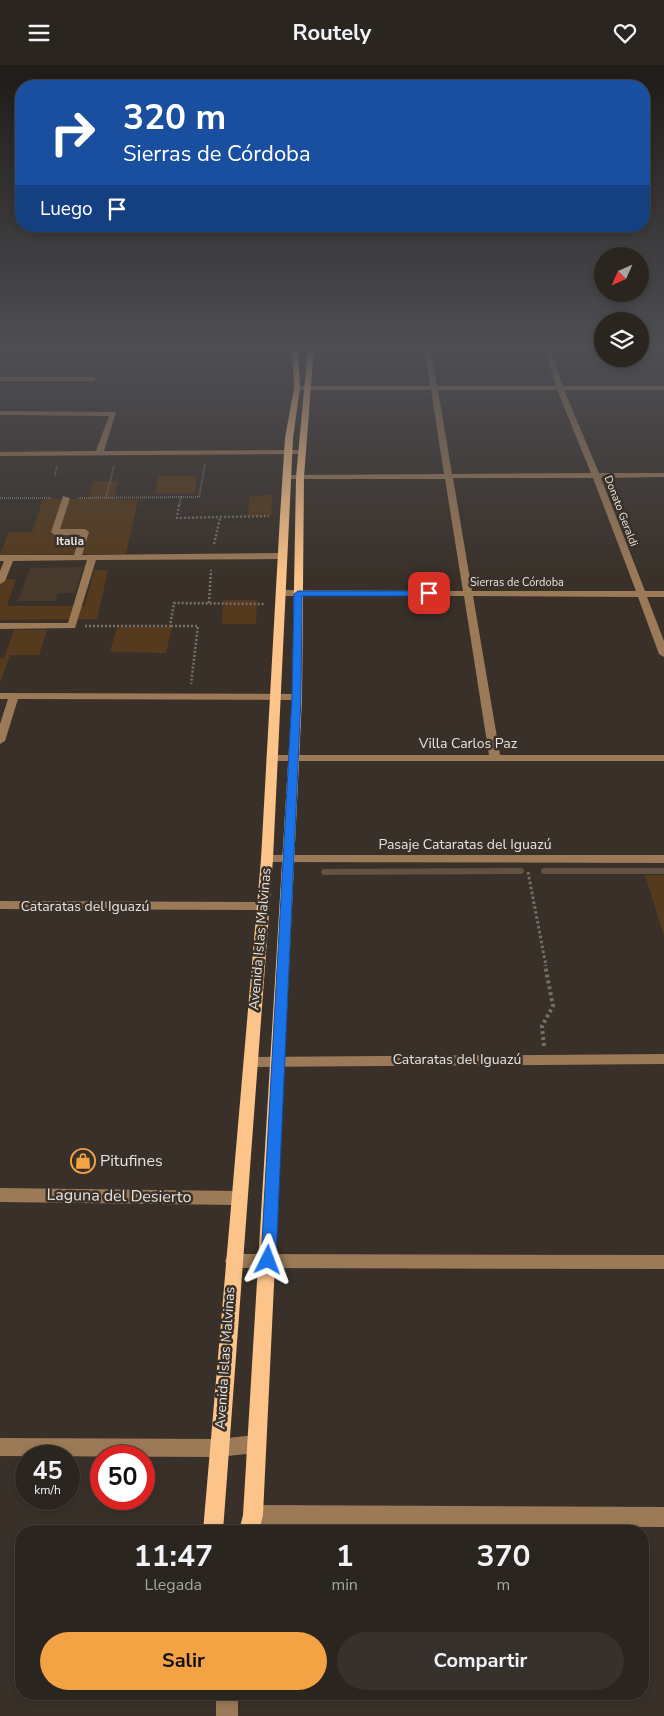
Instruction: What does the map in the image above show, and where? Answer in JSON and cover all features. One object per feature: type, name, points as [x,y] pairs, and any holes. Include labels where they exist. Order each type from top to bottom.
[{"type":"main road","name":"Avenida Islas Malvinas","points":[[213,1525],[232,1261],[251,1062],[261,906],[267,859],[286,477],[292,424]]},
{"type":"main road","name":"Avenida Islas Malvinas","points":[[251,1523],[268,1260],[289,859],[292,758],[297,697],[300,477],[305,424]]},
{"type":"street","points":[[99,454],[109,424]]},
{"type":"street","points":[[438,424],[495,758]]},
{"type":"street","name":"Donato Geraldi","points":[[575,424],[664,654]]},
{"type":"street","points":[[0,454],[302,452]]},
{"type":"street","points":[[286,477],[664,475]]},
{"type":"street","points":[[66,498],[55,532],[85,532],[77,558]]},
{"type":"street","points":[[0,581],[5,558],[282,556]]},
{"type":"street","points":[[0,626],[72,626],[92,558]]},
{"type":"street","name":"Sierras de Córdoba","points":[[281,593],[664,594]]},
{"type":"street","points":[[0,696],[297,697]]},
{"type":"street","points":[[0,741],[14,696]]},
{"type":"street","name":"Villa Carlos Paz","points":[[272,758],[664,758]]},
{"type":"street","name":"Pasaje Cataratas del Iguazú","points":[[267,859],[664,859]]},
{"type":"street","name":"Cataratas del Iguazú","points":[[0,905],[261,906]]},
{"type":"street","name":"Cataratas del Iguazú","points":[[251,1062],[664,1059]]},
{"type":"street","name":"Laguna del Desierto","points":[[0,1195],[238,1198]]},
{"type":"street","points":[[232,1261],[664,1262]]},
{"type":"street","points":[[0,1447],[218,1448],[256,1444]]},
{"type":"street","points":[[251,1523],[664,1517]]},
{"type":"street","points":[[227,1700],[227,1716]]},
{"type":"path","points":[[106,498],[117,453]]},
{"type":"path","points":[[0,498],[199,497],[207,453]]},
{"type":"path","points":[[181,497],[177,518],[284,515]]},
{"type":"path","points":[[170,626],[174,603],[280,605]]},
{"type":"path","points":[[72,626],[198,626],[189,697]]},
{"type":"path","points":[[526,859],[553,1006],[542,1026],[545,1059]]},
{"type":"shaded area","points":[[158,476],[197,476],[195,493],[155,493]]},
{"type":"shaded area","points":[[93,481],[118,481],[114,500],[138,500],[126,554],[0,555],[9,532],[32,532],[43,499],[88,499]]},
{"type":"shaded area","points":[[272,495],[271,516],[248,516],[249,496]]},
{"type":"shaded area","points":[[83,567],[75,593],[58,593],[55,601],[18,601],[30,568]]},
{"type":"shaded area","points":[[94,570],[108,570],[97,619],[0,620],[0,579],[16,579],[7,606],[85,606]]},
{"type":"shaded area","points":[[223,600],[257,600],[256,624],[222,624]]},
{"type":"shaded area","points":[[117,627],[172,627],[166,653],[110,652]]},
{"type":"shaded area","points":[[14,630],[47,630],[39,655],[10,655],[0,683],[0,658],[4,658]]},
{"type":"shaded area","points":[[645,875],[664,875],[664,936]]},
{"type":"waterway","points":[[324,872],[521,871]]},
{"type":"waterway","points":[[544,871],[664,871]]},
{"type":"place","name":"Pitufines","points":[[83,1161]]},
{"type":"district","name":"Italia","points":[[70,541]]},
{"type":"route","points":[[268,1260],[289,859],[292,758],[297,697],[298,594],[429,593]]}]
